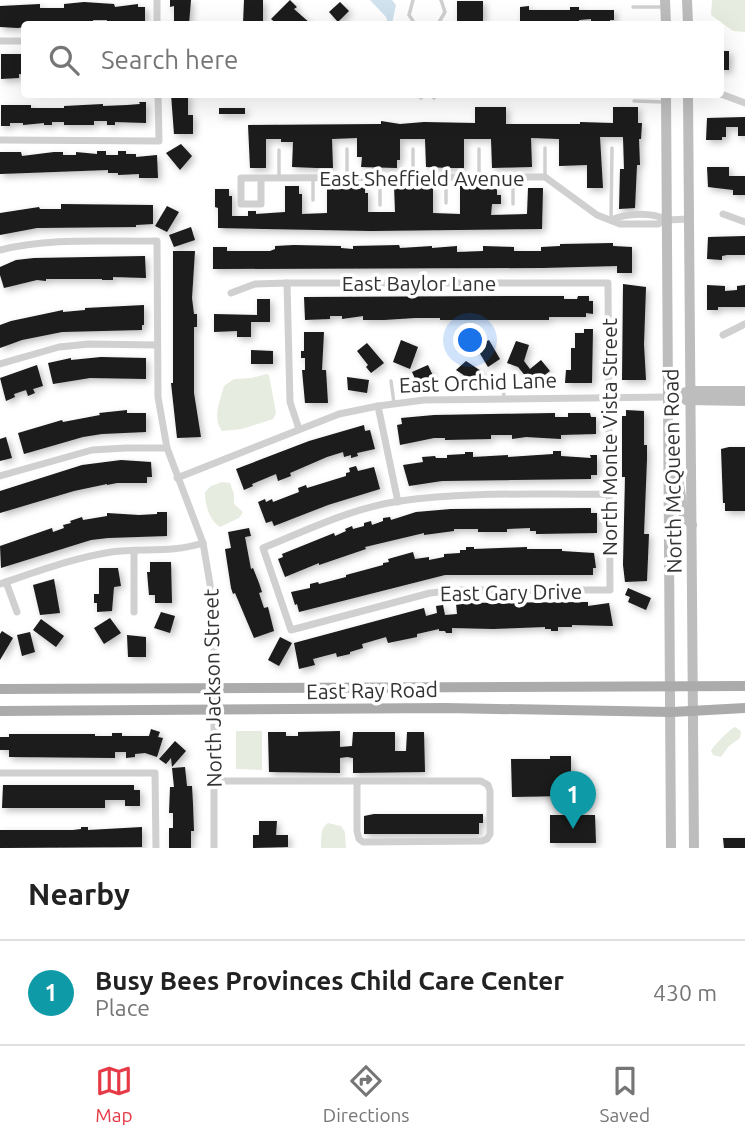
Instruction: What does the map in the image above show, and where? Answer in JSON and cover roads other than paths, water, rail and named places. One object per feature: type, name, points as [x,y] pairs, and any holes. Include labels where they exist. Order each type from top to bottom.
[{"type":"main road","points":[[687,0],[688,21]]},
{"type":"main road","name":"North McQueen Road","points":[[666,98],[671,848]]},
{"type":"main road","name":"North McQueen Road","points":[[688,98],[694,848]]},
{"type":"main road","name":"East Orchid Lane","points":[[668,397],[745,391]]},
{"type":"main road","name":"East Orchid Lane","points":[[690,396],[745,401]]},
{"type":"main road","points":[[669,457],[679,484],[684,516],[692,525]]},
{"type":"main road","name":"East Ray Road","points":[[0,689],[745,686]]},
{"type":"main road","name":"East Ray Road","points":[[0,711],[450,708],[672,712],[745,708]]},
{"type":"street","points":[[157,0],[157,21]]},
{"type":"street","points":[[0,41],[21,40]]},
{"type":"street","points":[[724,95],[745,103]]},
{"type":"street","points":[[0,140],[159,141],[158,98]]},
{"type":"street","name":"East Sheffield Avenue","points":[[261,178],[545,177],[597,215],[620,224],[659,224],[667,220],[689,219]]},
{"type":"street","points":[[241,178],[261,178],[261,204],[241,204],[241,178]]},
{"type":"street","points":[[723,215],[745,222]]},
{"type":"street","name":"North Jackson Street","points":[[0,250],[48,242],[158,241],[158,397],[167,448],[203,543],[214,625],[214,848]]},
{"type":"street","name":"East Baylor Lane","points":[[231,293],[255,284],[608,284]]},
{"type":"street","points":[[287,284],[290,402],[299,429]]},
{"type":"street","name":"North Monte Vista Street","points":[[608,284],[610,590]]},
{"type":"street","points":[[723,335],[745,324]]},
{"type":"street","points":[[0,365],[59,347],[89,344],[158,345]]},
{"type":"street","name":"East Orchid Lane","points":[[177,478],[339,414],[378,406],[424,400],[668,397]]},
{"type":"street","points":[[378,406],[398,502],[439,497],[608,494]]},
{"type":"street","points":[[0,476],[92,450],[167,448]]},
{"type":"street","name":"East Gary Drive","points":[[398,502],[318,525],[263,548],[291,630],[430,593],[459,590],[610,590]]},
{"type":"street","points":[[17,612],[3,583],[88,556],[183,549],[203,543]]},
{"type":"street","points":[[134,551],[134,612]]},
{"type":"street","points":[[0,773],[155,773],[156,848]]},
{"type":"street","points":[[214,781],[357,781],[481,781],[488,785],[490,791],[490,834],[482,841],[363,842],[359,839],[358,831],[357,781]]},
{"type":"lane","points":[[413,0],[409,15],[413,21]]},
{"type":"lane","points":[[440,21],[445,12],[441,0]]},
{"type":"lane","points":[[633,7],[665,4]]},
{"type":"lane","points":[[634,101],[666,98]]},
{"type":"lane","points":[[545,148],[545,177]]},
{"type":"lane","points":[[611,220],[612,148]]},
{"type":"lane","points":[[347,149],[347,178]]},
{"type":"lane","points":[[413,149],[413,178]]},
{"type":"lane","points":[[479,149],[479,177]]},
{"type":"lane","points":[[279,150],[279,178]]},
{"type":"lane","points":[[446,177],[446,203]]},
{"type":"lane","points":[[513,177],[513,204]]},
{"type":"lane","points":[[313,178],[313,200]]},
{"type":"lane","points":[[380,178],[380,205]]},
{"type":"lane","points":[[503,379],[504,399]]},
{"type":"lane","points":[[391,381],[394,404]]},
{"type":"water","points":[[370,0],[392,0],[396,5],[393,21],[387,21]]},
{"type":"place","name":"Busy Bees Provinces Child Care Center","points":[[573,829]]}]
